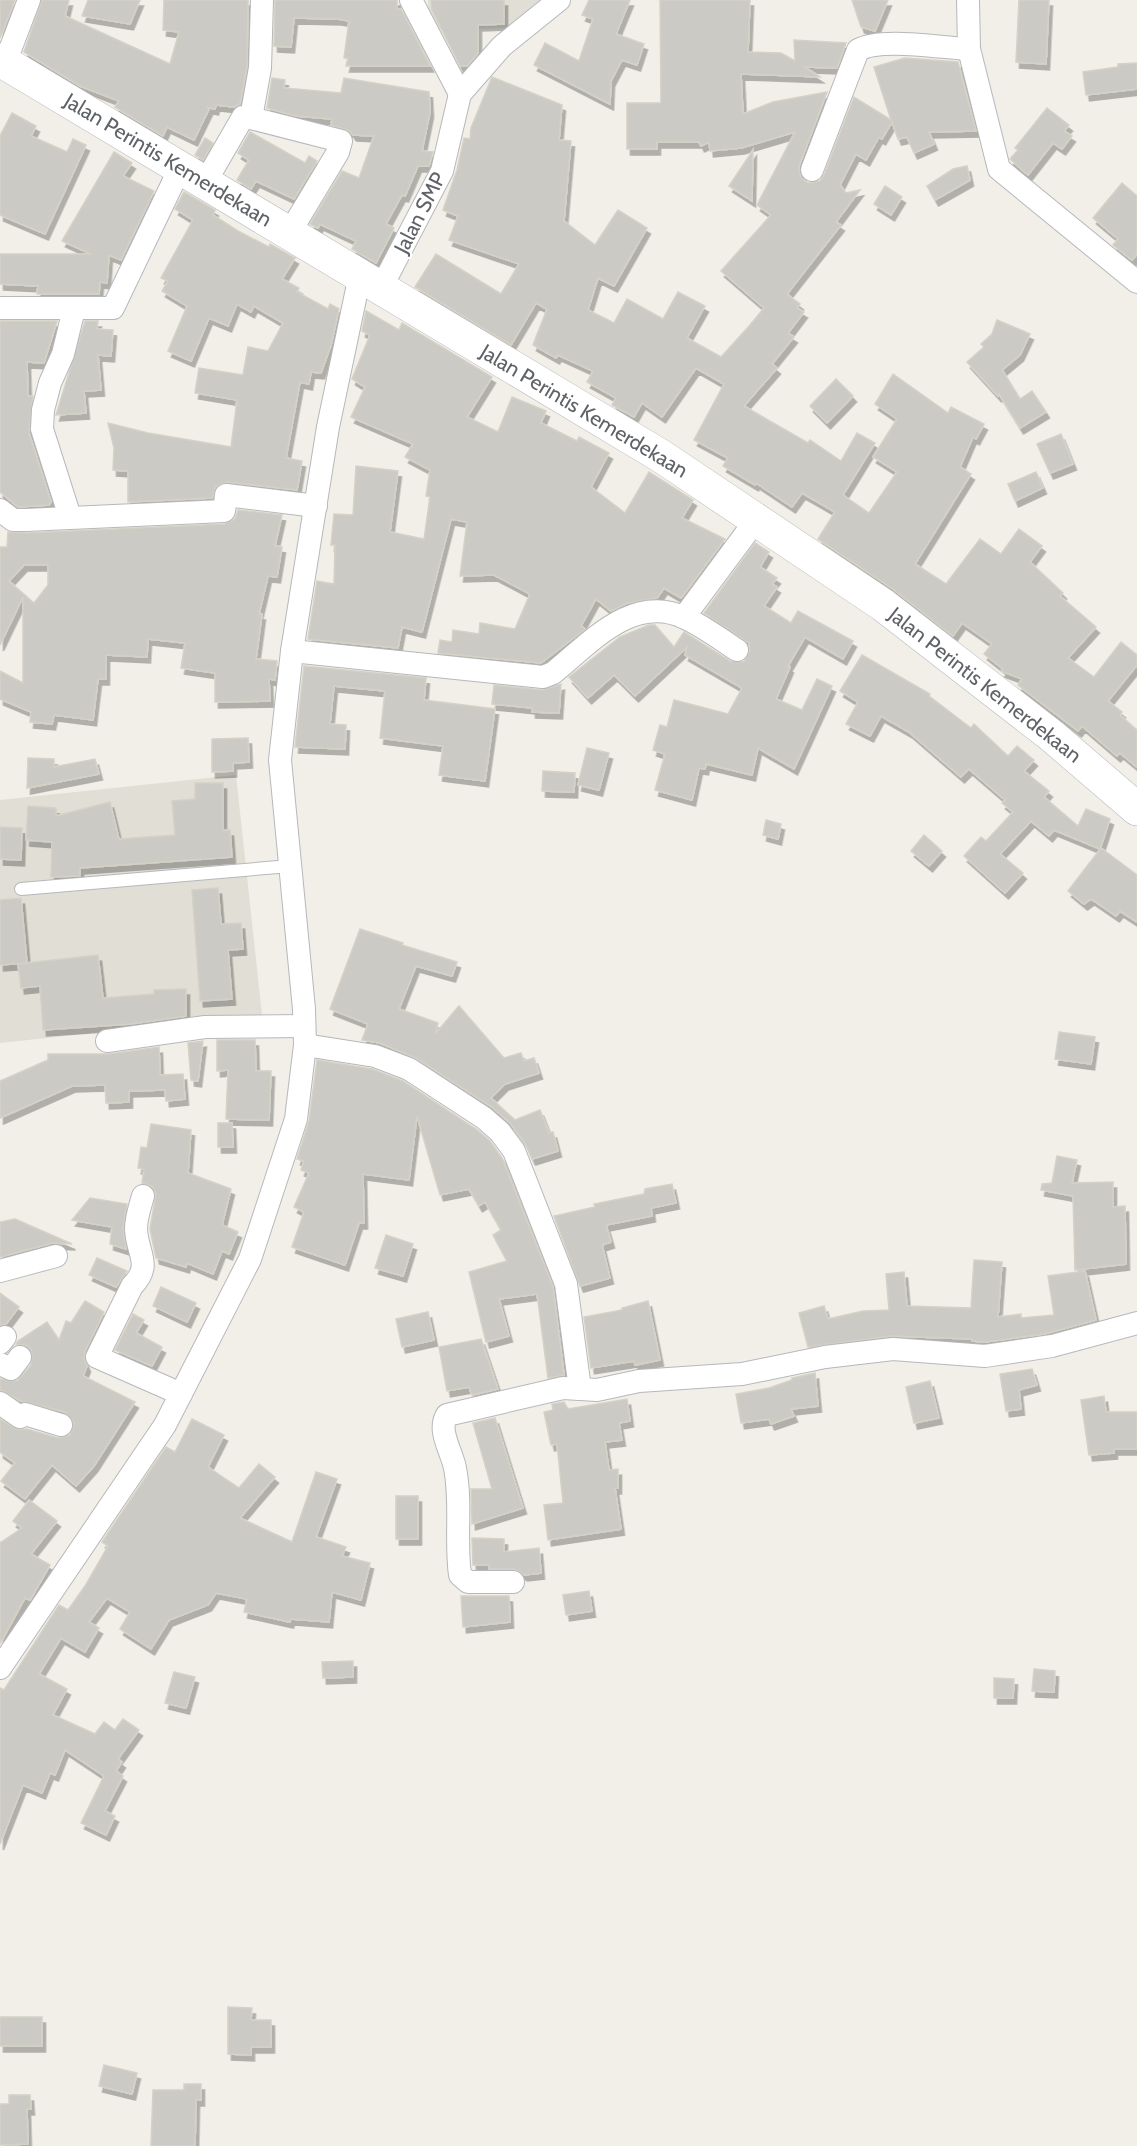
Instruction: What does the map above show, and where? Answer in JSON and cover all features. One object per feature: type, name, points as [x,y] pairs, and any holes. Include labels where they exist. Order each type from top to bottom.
[{"type":"main road","name":"Jalan Perintis Kemerdekaan","points":[[3,61],[662,456],[883,605],[1052,736],[1137,808]]},
{"type":"street","points":[[3,61],[29,0]]},
{"type":"street","points":[[251,118],[260,68],[262,0]]},
{"type":"street","points":[[411,0],[459,94]]},
{"type":"street","name":"Jalan SMP","points":[[0,1668],[165,1425],[250,1259],[296,1119],[304,1035],[280,760],[292,651],[328,427],[371,282],[442,171],[459,94],[502,46],[559,0]]},
{"type":"street","points":[[968,0],[969,49],[999,169],[1137,282]]},
{"type":"street","points":[[812,170],[858,50],[867,45],[883,44],[969,49]]},
{"type":"street","points":[[0,308],[109,310],[117,305],[194,174],[243,117],[341,141],[338,152],[290,232]]},
{"type":"street","points":[[70,517],[42,429],[43,410],[50,383],[63,354],[74,309]]},
{"type":"street","points":[[0,510],[13,520],[224,511],[226,495],[316,506]]},
{"type":"street","points":[[684,617],[756,520]]},
{"type":"street","points":[[292,651],[543,677],[553,673],[614,624],[636,613],[655,611],[684,617],[737,650]]},
{"type":"street","points":[[107,1041],[205,1027],[304,1035],[393,1061],[484,1118],[500,1132],[514,1151],[564,1276],[571,1308],[580,1389]]},
{"type":"street","points":[[143,1196],[136,1227],[144,1263],[141,1277],[132,1286],[97,1357],[181,1394]]},
{"type":"street","points":[[0,1271],[56,1256]]},
{"type":"street","points":[[513,1582],[468,1582],[459,1575],[460,1494],[443,1420],[447,1415],[562,1388],[597,1390],[639,1381],[742,1374],[825,1357],[893,1349],[985,1356],[1052,1346],[1137,1323]]},
{"type":"street","points":[[0,1403],[20,1417],[25,1414],[61,1425]]},
{"type":"lane","points":[[21,889],[290,867]]},
{"type":"shaded area","points":[[428,0],[540,0],[506,28],[429,30]]},
{"type":"shaded area","points":[[236,775],[262,1015],[0,1043],[0,800]]},
{"type":"building","points":[[0,0],[15,0],[0,38]]},
{"type":"building","points":[[42,0],[69,0],[65,16],[170,64],[179,32],[163,30],[164,0],[248,0],[247,67],[240,104],[234,107],[216,105],[215,109],[206,107],[209,109],[194,140],[167,127],[163,136],[115,107],[119,101],[80,86],[24,52]]},
{"type":"building","points":[[88,0],[140,0],[130,24],[82,16]]},
{"type":"building","points":[[275,0],[397,0],[397,9],[401,9],[430,66],[346,66],[348,58],[344,58],[349,21],[338,19],[294,18],[291,47],[274,46]]},
{"type":"building","points":[[431,0],[504,0],[504,24],[478,25],[478,53],[467,66],[460,66],[432,10]]},
{"type":"building","points":[[589,0],[630,0],[616,34],[644,44],[637,65],[622,60],[611,81],[610,104],[534,65],[545,43],[579,61],[593,19],[582,15]]},
{"type":"building","points":[[660,0],[750,0],[748,52],[781,53],[795,61],[794,40],[846,43],[837,68],[805,67],[820,77],[741,74],[743,114],[773,102],[827,92],[799,166],[801,178],[808,183],[820,181],[824,175],[854,97],[891,120],[874,67],[905,58],[958,62],[976,131],[929,132],[934,144],[914,153],[907,137],[898,139],[892,122],[882,139],[879,137],[866,160],[856,154],[840,185],[846,193],[860,190],[836,222],[841,225],[787,294],[800,304],[797,308],[804,312],[788,333],[794,337],[772,364],[777,368],[744,406],[808,443],[810,440],[841,461],[857,433],[875,443],[843,495],[869,513],[897,472],[873,457],[897,419],[875,404],[893,374],[948,413],[951,407],[984,424],[976,439],[973,437],[960,467],[971,474],[915,564],[946,584],[980,539],[1001,554],[1019,529],[1042,546],[1030,562],[1063,593],[1060,596],[1096,627],[1068,658],[1094,677],[1121,642],[1137,655],[1137,665],[1108,701],[1122,712],[1120,715],[1137,730],[1137,767],[1120,753],[1117,756],[1082,726],[1078,731],[1018,685],[1022,679],[1001,671],[1003,669],[984,654],[992,644],[962,623],[953,636],[893,589],[818,539],[835,512],[802,493],[792,507],[756,483],[755,485],[723,466],[728,458],[694,440],[724,384],[696,368],[662,417],[642,403],[634,417],[612,405],[616,398],[587,382],[593,371],[558,355],[556,358],[533,345],[547,309],[536,303],[511,345],[415,287],[436,254],[501,294],[519,264],[449,240],[458,216],[443,210],[457,170],[464,138],[470,139],[471,128],[492,77],[562,105],[559,140],[571,141],[564,221],[595,245],[618,210],[647,228],[614,286],[598,278],[588,310],[614,323],[627,299],[663,319],[678,292],[705,306],[687,338],[721,357],[750,325],[764,308],[721,271],[771,215],[757,205],[795,132],[741,148],[710,151],[709,142],[701,146],[699,142],[657,142],[657,149],[627,149],[627,103],[661,103]]},
{"type":"building","points":[[852,0],[888,0],[875,31],[861,27]]},
{"type":"building","points":[[1019,0],[1049,0],[1046,64],[1016,62]]},
{"type":"building","points":[[1137,63],[1137,89],[1086,95],[1083,72],[1118,67],[1118,64]]},
{"type":"building","points":[[272,78],[285,80],[284,88],[341,93],[344,78],[429,92],[430,112],[422,151],[433,152],[429,166],[418,166],[405,196],[402,195],[386,224],[394,228],[376,263],[352,249],[356,241],[320,224],[318,228],[310,224],[342,171],[359,178],[374,136],[353,135],[350,131],[331,125],[332,119],[296,116],[267,108]]},
{"type":"building","points":[[1047,108],[1069,125],[1064,131],[1072,136],[1062,149],[1053,143],[1028,175],[1010,159],[1018,150],[1015,148]]},
{"type":"building","points":[[12,113],[36,126],[31,136],[67,152],[73,139],[86,145],[45,234],[0,215],[0,136]]},
{"type":"building","points":[[250,132],[305,163],[309,156],[317,161],[294,199],[256,181],[251,189],[237,180],[249,160],[238,153]]},
{"type":"building","points":[[205,138],[213,143],[203,160],[195,155]]},
{"type":"building","points":[[753,150],[752,201],[729,186]]},
{"type":"building","points":[[114,152],[132,163],[123,176],[154,191],[121,260],[109,255],[107,283],[100,282],[99,294],[37,294],[38,286],[0,284],[0,254],[91,254],[62,241]]},
{"type":"building","points":[[967,166],[970,180],[935,200],[927,186],[953,169]]},
{"type":"building","points":[[1122,183],[1137,196],[1137,254],[1132,260],[1113,245],[1118,239],[1093,218]]},
{"type":"building","points":[[885,186],[902,197],[891,215],[874,204]]},
{"type":"building","points":[[184,192],[215,210],[213,215],[238,231],[269,247],[270,244],[295,258],[282,279],[299,288],[297,292],[328,309],[330,304],[339,309],[331,345],[321,373],[311,372],[309,384],[300,382],[286,458],[302,461],[297,490],[227,482],[216,486],[212,498],[128,502],[128,471],[113,470],[114,448],[108,423],[148,433],[231,447],[237,400],[195,393],[199,368],[243,375],[248,347],[268,351],[283,323],[254,306],[251,312],[237,304],[228,326],[209,318],[191,361],[168,351],[187,306],[162,291],[168,281],[161,278],[193,220],[175,209]]},
{"type":"building","points":[[366,311],[399,330],[402,323],[492,377],[467,417],[498,432],[512,397],[546,411],[541,423],[577,441],[579,437],[609,453],[591,487],[625,513],[649,472],[693,500],[682,518],[725,539],[681,598],[664,588],[657,598],[627,603],[611,611],[596,599],[581,626],[585,629],[541,663],[438,653],[440,640],[452,642],[453,630],[479,634],[480,623],[515,629],[530,594],[494,575],[460,576],[467,522],[451,519],[422,632],[402,627],[398,648],[308,639],[317,581],[334,584],[335,545],[331,545],[334,514],[353,515],[356,466],[398,471],[390,532],[424,539],[430,497],[426,496],[430,470],[405,457],[413,444],[351,417],[365,387],[352,379],[370,335],[362,331]]},
{"type":"building","points":[[997,320],[1030,334],[1020,355],[1002,370],[1020,399],[1032,391],[1046,412],[1020,428],[999,394],[998,396],[967,362],[984,347],[981,344],[992,334]]},
{"type":"building","points":[[0,321],[57,321],[44,363],[27,362],[28,396],[33,396],[29,433],[51,502],[49,505],[18,507],[0,492]]},
{"type":"building","points":[[85,321],[98,321],[97,329],[113,330],[111,356],[98,355],[101,390],[84,391],[86,413],[56,415]]},
{"type":"building","points":[[836,379],[853,396],[827,423],[810,406]]},
{"type":"building","points":[[1061,434],[1073,464],[1050,473],[1037,444]]},
{"type":"building","points":[[1036,472],[1043,488],[1015,501],[1008,484]]},
{"type":"building","points":[[238,510],[282,515],[275,546],[282,547],[277,577],[268,576],[259,614],[262,614],[256,659],[277,661],[275,680],[269,679],[270,701],[215,702],[215,673],[181,668],[185,643],[148,639],[147,657],[106,655],[106,679],[98,679],[93,720],[54,715],[52,724],[30,722],[31,712],[0,699],[0,671],[23,683],[23,597],[0,645],[0,547],[7,547],[8,532],[225,524],[235,519]],"holes":[[[24,565],[48,565],[48,585],[34,603],[9,581]]]},
{"type":"building","points":[[755,543],[769,552],[760,567],[777,578],[772,584],[777,587],[764,606],[791,623],[798,611],[853,641],[843,659],[805,637],[788,666],[790,667],[776,699],[802,710],[817,679],[832,686],[794,769],[758,748],[752,775],[706,764],[705,769],[699,768],[692,800],[655,790],[665,754],[653,750],[660,725],[667,727],[674,700],[728,714],[742,688],[685,655],[687,647],[635,696],[614,675],[588,698],[569,677],[620,637],[649,625],[655,625],[674,647],[684,632],[730,661],[744,662],[750,651],[749,643],[704,613]]},
{"type":"building","points":[[862,655],[930,694],[929,696],[971,728],[974,724],[1008,756],[1017,746],[1034,760],[1024,771],[1049,791],[1044,797],[1078,826],[1086,809],[1110,819],[1100,849],[1054,830],[1049,836],[1031,821],[1000,854],[1023,873],[1005,893],[964,856],[981,837],[986,841],[1013,812],[1002,803],[1005,800],[969,769],[961,777],[909,732],[881,716],[870,736],[846,724],[858,702],[840,691]]},
{"type":"building","points":[[304,666],[426,678],[424,700],[495,709],[485,781],[439,775],[443,746],[380,738],[385,691],[334,686],[330,724],[346,725],[345,749],[295,747]]},
{"type":"building","points":[[561,684],[559,713],[532,712],[532,708],[492,704],[494,685],[542,690]]},
{"type":"building","points":[[248,738],[249,762],[233,763],[233,771],[212,772],[212,739]]},
{"type":"building","points":[[587,748],[609,753],[599,790],[578,785]]},
{"type":"building","points":[[28,758],[54,759],[54,767],[95,759],[99,774],[27,788]]},
{"type":"building","points":[[543,771],[575,773],[574,792],[542,791]]},
{"type":"building","points":[[195,783],[223,783],[223,830],[230,830],[232,857],[80,868],[80,876],[51,877],[52,842],[26,840],[28,806],[56,808],[56,816],[110,802],[119,839],[175,835],[172,801],[195,799]]},
{"type":"building","points":[[766,820],[781,824],[778,839],[763,835]]},
{"type":"building","points":[[0,827],[22,828],[21,860],[0,859]]},
{"type":"building","points":[[924,835],[942,851],[929,866],[911,851]]},
{"type":"building","points":[[1101,848],[1137,875],[1137,922],[1120,911],[1116,916],[1091,899],[1084,904],[1068,891]]},
{"type":"building","points":[[218,888],[221,924],[241,923],[243,949],[228,950],[232,999],[200,1001],[192,890]]},
{"type":"building","points":[[21,898],[27,963],[0,965],[0,900]]},
{"type":"building","points":[[360,929],[457,962],[452,976],[416,966],[399,1009],[438,1023],[435,1034],[459,1006],[504,1058],[521,1053],[524,1061],[534,1058],[539,1073],[505,1084],[491,1098],[515,1120],[540,1110],[549,1133],[553,1132],[558,1151],[532,1159],[525,1143],[511,1124],[492,1107],[416,1058],[380,1043],[362,1040],[368,1024],[330,1009]]},
{"type":"building","points":[[98,955],[103,998],[154,994],[154,990],[186,989],[186,1016],[131,1024],[43,1030],[40,986],[21,988],[18,964]]},
{"type":"building","points":[[1059,1032],[1095,1037],[1091,1064],[1055,1059]]},
{"type":"building","points":[[217,1040],[255,1040],[256,1071],[271,1071],[269,1120],[226,1119],[228,1070],[217,1071]]},
{"type":"building","points":[[203,1041],[198,1081],[191,1080],[188,1043]]},
{"type":"building","points":[[159,1047],[160,1075],[183,1074],[185,1099],[166,1101],[165,1090],[129,1091],[129,1102],[106,1103],[105,1085],[72,1086],[0,1118],[0,1081],[48,1060],[48,1054],[109,1054]]},
{"type":"building","points":[[317,1060],[372,1069],[403,1081],[476,1129],[490,1141],[502,1158],[553,1287],[564,1375],[548,1378],[537,1294],[499,1299],[509,1336],[486,1342],[469,1272],[507,1261],[493,1235],[501,1230],[485,1202],[479,1206],[469,1189],[440,1195],[417,1116],[409,1180],[363,1174],[364,1223],[359,1223],[345,1265],[292,1247],[304,1212],[294,1207],[309,1173],[301,1170],[304,1161],[297,1159],[309,1121]]},
{"type":"building","points":[[218,1123],[232,1123],[233,1147],[218,1147]]},
{"type":"building","points":[[151,1124],[191,1130],[188,1173],[231,1189],[222,1225],[238,1232],[229,1254],[222,1251],[213,1274],[187,1263],[186,1267],[156,1258],[150,1229],[156,1194],[152,1186],[142,1183],[144,1169],[138,1168],[141,1147],[147,1148]]},
{"type":"building","points":[[1057,1156],[1077,1160],[1072,1183],[1113,1182],[1113,1207],[1125,1206],[1126,1264],[1075,1270],[1073,1196],[1041,1190],[1042,1184],[1052,1183]]},
{"type":"building","points":[[672,1184],[676,1203],[651,1208],[652,1216],[606,1225],[611,1242],[602,1245],[610,1278],[580,1286],[554,1216],[595,1207],[594,1204],[644,1194],[645,1189]]},
{"type":"building","points":[[90,1198],[127,1204],[123,1228],[126,1249],[110,1244],[112,1227],[72,1220]]},
{"type":"building","points":[[15,1219],[72,1244],[52,1243],[0,1257],[0,1222]]},
{"type":"building","points":[[386,1235],[413,1244],[403,1276],[375,1268]]},
{"type":"building","points":[[97,1258],[127,1271],[116,1287],[89,1275]]},
{"type":"building","points":[[974,1260],[1002,1262],[998,1317],[1021,1314],[1021,1318],[1054,1315],[1048,1276],[1085,1271],[1096,1320],[1044,1334],[985,1342],[972,1341],[972,1339],[891,1336],[808,1347],[799,1313],[824,1306],[828,1319],[863,1311],[889,1310],[886,1274],[904,1272],[907,1306],[971,1308]]},
{"type":"building","points":[[161,1287],[196,1303],[187,1322],[153,1306]]},
{"type":"building","points":[[0,1293],[19,1307],[6,1324],[0,1325]]},
{"type":"building","points":[[85,1301],[104,1312],[85,1351],[84,1359],[87,1366],[83,1376],[135,1402],[94,1466],[76,1486],[52,1465],[25,1499],[1,1481],[15,1463],[0,1452],[0,1419],[19,1430],[27,1429],[58,1438],[70,1435],[74,1423],[65,1412],[21,1401],[0,1390],[0,1379],[17,1381],[31,1365],[32,1351],[28,1346],[16,1344],[18,1341],[47,1322],[59,1340],[66,1321],[71,1323]]},
{"type":"building","points":[[648,1301],[660,1360],[635,1365],[634,1361],[591,1368],[584,1317],[622,1310],[622,1308]]},
{"type":"building","points":[[428,1312],[434,1340],[402,1347],[396,1319]]},
{"type":"building","points":[[133,1314],[144,1320],[136,1333],[162,1347],[152,1366],[115,1350]]},
{"type":"building","points":[[481,1339],[498,1389],[472,1395],[469,1387],[447,1391],[439,1347]]},
{"type":"building","points":[[1032,1369],[1037,1385],[1019,1390],[1021,1409],[1006,1411],[1000,1374]]},
{"type":"building","points":[[815,1373],[818,1406],[791,1409],[794,1416],[771,1424],[769,1419],[741,1423],[736,1394],[769,1388],[792,1380],[792,1378]]},
{"type":"building","points":[[930,1381],[939,1418],[914,1423],[906,1387]]},
{"type":"building","points":[[1104,1396],[1106,1412],[1137,1412],[1137,1449],[1114,1449],[1114,1453],[1089,1455],[1081,1400]]},
{"type":"building","points":[[627,1399],[630,1421],[619,1423],[622,1440],[605,1442],[609,1470],[618,1469],[618,1488],[615,1488],[621,1529],[548,1540],[544,1505],[563,1503],[557,1444],[551,1445],[544,1412],[553,1410],[552,1404],[564,1402],[568,1409]]},
{"type":"building","points":[[495,1418],[523,1508],[472,1524],[471,1489],[492,1489],[473,1423]]},
{"type":"building","points":[[192,1419],[224,1435],[208,1467],[239,1488],[259,1464],[275,1477],[240,1518],[292,1542],[316,1472],[337,1479],[316,1537],[346,1547],[342,1556],[370,1563],[361,1600],[332,1592],[329,1622],[291,1619],[290,1622],[244,1612],[247,1599],[216,1593],[208,1605],[169,1620],[151,1649],[120,1629],[130,1612],[107,1598],[89,1622],[99,1628],[85,1652],[61,1638],[39,1674],[67,1689],[53,1715],[95,1734],[104,1722],[115,1730],[123,1719],[139,1730],[118,1759],[122,1762],[116,1771],[123,1776],[105,1811],[115,1816],[106,1835],[81,1823],[104,1776],[65,1750],[55,1775],[50,1773],[42,1793],[23,1785],[0,1844],[0,1688],[4,1690],[59,1605],[68,1610],[108,1546],[102,1542],[166,1447],[175,1452]]},
{"type":"building","points":[[396,1496],[418,1496],[418,1539],[396,1539]]},
{"type":"building","points":[[29,1500],[57,1521],[31,1554],[50,1565],[30,1600],[25,1598],[0,1644],[0,1543],[22,1528],[13,1521]]},
{"type":"building","points":[[472,1538],[504,1539],[504,1552],[539,1548],[541,1573],[524,1575],[514,1569],[489,1569],[489,1565],[473,1565]]},
{"type":"building","points":[[589,1591],[592,1611],[566,1615],[563,1595]]},
{"type":"building","points":[[461,1596],[509,1596],[510,1622],[463,1627]]},
{"type":"building","points":[[353,1661],[353,1677],[323,1678],[322,1662]]},
{"type":"building","points":[[1034,1669],[1055,1671],[1054,1692],[1032,1691]]},
{"type":"building","points":[[174,1672],[195,1677],[186,1708],[165,1703]]},
{"type":"building","points":[[994,1678],[1014,1679],[1013,1698],[994,1698]]},
{"type":"building","points":[[228,2007],[252,2008],[251,2020],[271,2020],[271,2047],[251,2047],[251,2055],[228,2054]]},
{"type":"building","points":[[0,2017],[42,2017],[42,2046],[0,2046]]},
{"type":"building","points":[[104,2065],[137,2073],[132,2094],[99,2086]]},
{"type":"building","points":[[184,2084],[201,2084],[201,2100],[196,2100],[195,2146],[151,2146],[153,2090],[184,2090]]},
{"type":"building","points":[[9,2095],[30,2095],[31,2109],[27,2109],[28,2144],[0,2145],[0,2104],[9,2104]]}]
